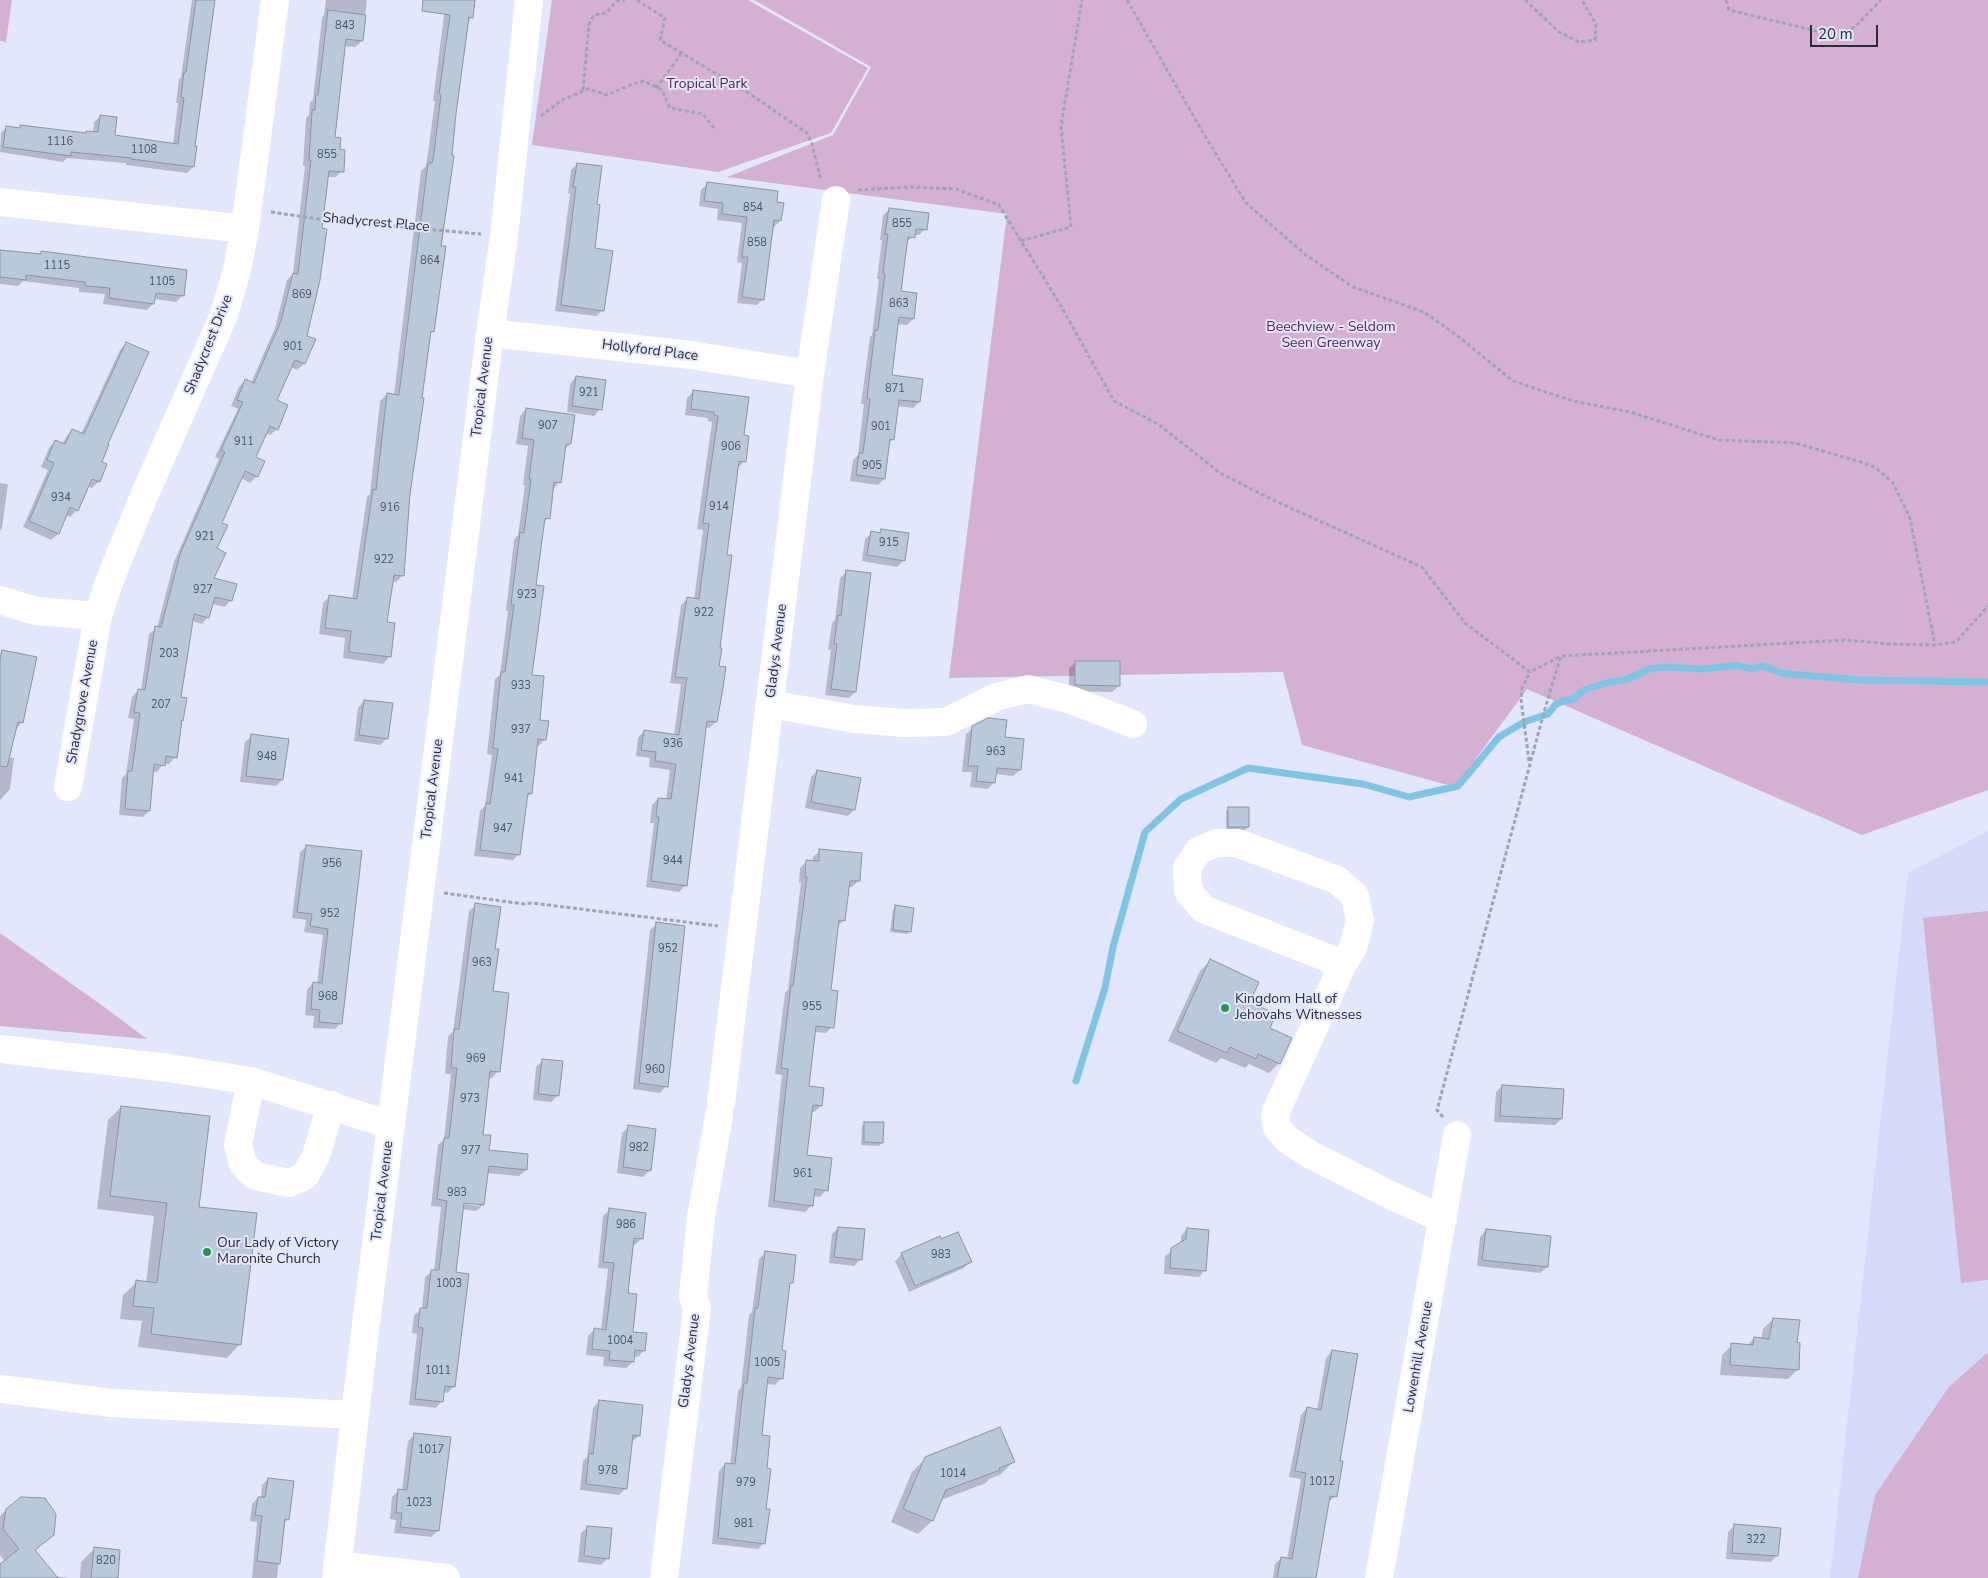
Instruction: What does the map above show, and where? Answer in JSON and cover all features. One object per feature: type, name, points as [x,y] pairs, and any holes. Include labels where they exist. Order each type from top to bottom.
[{"type":"street","name":"Shadycrest Drive","points":[[98,616],[109,582],[144,496],[224,315],[237,270],[246,219],[275,0]]},
{"type":"street","name":"Tropical Avenue","points":[[336,1571],[490,333],[504,237],[529,0]]},
{"type":"street","name":"Gladys Avenue","points":[[664,1578],[697,1310],[693,1296],[701,1217],[720,1109],[744,930],[810,374],[838,191]]},
{"type":"street","points":[[0,202],[246,219]]},
{"type":"street","name":"Hollyford Place","points":[[490,333],[691,355],[810,374]]},
{"type":"street","points":[[0,600],[36,611],[98,616]]},
{"type":"street","name":"Shadygrove Avenue","points":[[68,787],[98,616]]},
{"type":"street","points":[[770,704],[854,719],[906,723],[946,722],[996,696],[1028,689],[1071,700],[1132,724]]},
{"type":"street","points":[[1343,964],[1203,909],[1188,891],[1187,868],[1198,850],[1216,843],[1237,843],[1337,880],[1355,896],[1360,921],[1352,948],[1277,1108],[1277,1128],[1288,1140],[1311,1155],[1443,1219]]},
{"type":"street","points":[[0,1049],[169,1068],[251,1081],[391,1125]]},
{"type":"street","points":[[251,1081],[238,1145],[244,1164],[255,1176],[289,1183],[305,1176],[316,1156],[331,1105]]},
{"type":"street","name":"Lowenhill Avenue","points":[[1379,1578],[1457,1135]]},
{"type":"street","points":[[0,1389],[112,1403],[355,1415]]},
{"type":"street","points":[[336,1571],[446,1578]]},
{"type":"path","points":[[583,91],[589,24],[594,15],[606,13],[616,1],[625,0]]},
{"type":"path","points":[[637,0],[665,18],[660,40],[750,94],[807,133],[838,191],[911,187],[956,190],[999,205],[1061,306],[1114,401],[1158,424],[1220,473],[1273,500],[1422,567],[1464,623],[1530,672]]},
{"type":"path","points":[[1021,241],[1071,227],[1061,126],[1082,0]]},
{"type":"path","points":[[1127,0],[1246,203],[1306,255],[1353,287],[1424,312],[1513,382],[1573,401],[1630,412],[1719,440],[1795,443],[1876,468],[1893,482],[1910,518],[1935,645]]},
{"type":"path","points":[[1525,0],[1559,32],[1579,42],[1595,40],[1596,24],[1582,0]]},
{"type":"path","points":[[1726,0],[1729,10],[1833,35],[1856,26],[1881,0]]},
{"type":"path","points":[[656,88],[682,53]]},
{"type":"path","points":[[535,120],[562,100],[588,89],[607,95],[644,81],[662,90],[670,108],[702,114],[714,128]]},
{"type":"path","name":"Shadycrest Place","points":[[246,219],[325,220],[433,228],[504,237]]},
{"type":"path","points":[[1530,764],[1521,699],[1522,688],[1530,672],[1561,656],[1845,640],[1935,645],[1956,642],[1988,606]]},
{"type":"path","points":[[1457,1135],[1437,1110],[1561,656]]},
{"type":"path","points":[[448,893],[744,930]]},
{"type":"shaded area","points":[[1988,831],[1988,1578],[1830,1578],[1908,873]]},
{"type":"green space","points":[[0,0],[12,0],[6,42],[0,41]]},
{"type":"green space","name":"Tropical Park","points":[[552,0],[748,0],[868,68],[831,133],[718,172],[532,145]]},
{"type":"green space","name":"Beechview - Seldom Seen Greenway","points":[[754,0],[1988,0],[1988,790],[1862,835],[1527,689],[1455,787],[1302,745],[1283,672],[949,678],[1007,214],[727,177],[833,135],[871,67]]},
{"type":"green space","points":[[1988,911],[1988,1280],[1961,1283],[1923,918]]},
{"type":"green space","points":[[0,933],[107,1009],[147,1039],[0,1026]]},
{"type":"green space","points":[[1988,1352],[1988,1578],[1858,1578],[1875,1495],[1949,1387]]},
{"type":"building","points":[[196,0],[215,0],[195,146],[197,146],[194,167],[131,158],[71,152],[71,156],[3,147],[6,126],[20,128],[20,125],[86,133],[86,131],[98,132],[100,115],[117,117],[115,135],[178,144],[184,98],[181,97],[184,72],[186,72]]},
{"type":"building","points":[[423,0],[475,0],[473,18],[469,17],[456,114],[452,155],[454,156],[441,246],[446,246],[434,332],[431,331],[422,398],[424,398],[410,494],[404,576],[394,575],[387,622],[395,623],[391,657],[349,652],[351,631],[325,628],[329,595],[357,599],[373,489],[376,490],[387,393],[399,395],[428,163],[432,163],[434,153],[441,95],[439,94],[450,15],[422,11]]},
{"type":"building","points":[[328,10],[366,15],[363,41],[346,39],[335,137],[341,138],[340,149],[345,150],[344,172],[329,171],[322,228],[327,229],[320,280],[307,336],[316,339],[305,364],[295,360],[277,400],[288,405],[278,430],[270,426],[256,457],[265,461],[258,477],[245,471],[222,523],[228,525],[217,548],[226,553],[214,578],[237,584],[232,601],[215,597],[209,618],[194,614],[181,697],[187,698],[177,758],[166,756],[165,766],[154,764],[150,811],[125,809],[128,771],[132,771],[140,713],[134,712],[138,689],[145,690],[155,626],[161,627],[180,554],[225,452],[221,450],[243,402],[237,400],[245,379],[254,383],[281,321],[293,273],[298,274],[311,160],[309,160],[312,110],[315,110],[316,95],[318,95]]},
{"type":"building","points":[[577,163],[602,166],[597,204],[600,205],[595,248],[613,251],[604,311],[561,305],[576,187],[573,187]]},
{"type":"building","points":[[707,182],[778,191],[777,202],[784,203],[781,221],[774,220],[764,300],[742,297],[748,257],[742,257],[747,217],[722,214],[723,203],[704,201]]},
{"type":"building","points":[[889,208],[929,213],[927,230],[916,229],[915,238],[908,237],[901,291],[917,293],[914,319],[899,317],[892,375],[923,379],[920,402],[899,400],[894,440],[890,439],[885,479],[856,475],[859,453],[863,453],[870,399],[867,398],[875,330],[878,330],[885,274],[883,273],[888,234],[885,234]]},
{"type":"building","points":[[0,250],[41,254],[41,251],[187,270],[184,296],[156,293],[154,304],[109,298],[110,288],[85,286],[85,282],[26,275],[26,280],[0,277]]},
{"type":"building","points":[[126,342],[149,352],[108,444],[102,462],[107,464],[100,482],[92,479],[78,511],[70,507],[59,534],[29,521],[54,463],[47,460],[55,440],[65,444],[72,429],[84,434]]},
{"type":"building","points":[[576,376],[606,380],[602,410],[572,406]]},
{"type":"building","points":[[693,390],[749,397],[744,435],[749,436],[746,462],[739,461],[727,555],[732,555],[719,666],[726,667],[717,722],[707,721],[687,886],[651,881],[659,817],[656,817],[658,798],[671,799],[676,764],[655,761],[656,752],[641,750],[644,730],[679,735],[687,678],[675,677],[687,597],[699,599],[709,524],[703,523],[718,416],[714,415],[714,412],[691,409]]},
{"type":"building","points":[[526,408],[575,415],[571,444],[566,444],[561,483],[554,482],[550,519],[545,518],[536,585],[544,586],[532,675],[544,676],[540,720],[549,721],[546,740],[538,739],[532,794],[528,793],[520,855],[480,850],[486,803],[490,804],[498,749],[493,748],[501,672],[505,672],[514,605],[511,604],[520,532],[524,533],[531,479],[529,479],[534,440],[522,438]]},
{"type":"building","points":[[881,529],[909,533],[905,561],[867,555],[871,531],[880,533]]},
{"type":"building","points":[[846,570],[871,573],[856,692],[831,689],[837,644],[834,644],[838,615],[841,616]]},
{"type":"building","points":[[2,650],[37,657],[23,723],[18,722],[7,767],[0,766],[0,660]]},
{"type":"building","points":[[1075,661],[1120,661],[1120,686],[1075,685]]},
{"type":"building","points":[[364,700],[393,703],[388,739],[359,735]]},
{"type":"building","points":[[988,718],[1007,720],[1005,737],[1024,739],[1021,770],[997,768],[995,783],[976,781],[978,766],[968,766],[972,726]]},
{"type":"building","points":[[251,734],[289,739],[283,780],[246,776]]},
{"type":"building","points":[[817,770],[861,778],[855,810],[811,802]]},
{"type":"building","points":[[1228,807],[1249,807],[1249,827],[1228,827]]},
{"type":"building","points":[[306,845],[362,851],[342,1024],[319,1022],[320,1010],[311,1009],[313,982],[322,983],[328,929],[310,926],[312,914],[297,912]]},
{"type":"building","points":[[819,849],[862,853],[860,881],[850,881],[845,921],[839,920],[831,990],[838,991],[834,1028],[816,1026],[809,1086],[824,1088],[822,1106],[813,1105],[807,1155],[832,1158],[828,1191],[815,1189],[813,1206],[774,1201],[788,1069],[781,1068],[807,877],[805,877],[806,860],[819,861]]},
{"type":"building","points":[[475,903],[501,907],[495,949],[499,949],[493,991],[509,993],[500,1072],[490,1071],[483,1135],[491,1135],[489,1150],[528,1154],[527,1170],[489,1166],[484,1205],[464,1203],[456,1272],[469,1274],[455,1387],[445,1386],[443,1402],[415,1399],[423,1328],[418,1327],[420,1308],[427,1308],[431,1270],[439,1270],[447,1201],[437,1199],[444,1138],[449,1138],[457,1068],[451,1068],[454,1029],[459,1029]]},
{"type":"building","points":[[895,905],[914,908],[911,932],[893,930]]},
{"type":"building","points":[[656,922],[685,926],[668,1087],[639,1083]]},
{"type":"building","name":"Kingdom Hall of Jehovahs Witnesses","points":[[1210,959],[1259,982],[1250,1002],[1276,1014],[1270,1028],[1292,1038],[1280,1064],[1258,1054],[1256,1059],[1230,1047],[1227,1053],[1177,1031]]},
{"type":"building","points":[[542,1059],[563,1061],[559,1096],[538,1094]]},
{"type":"building","points":[[1502,1085],[1564,1089],[1562,1119],[1500,1116]]},
{"type":"building","name":"Our Lady of Victory Maronite Church","points":[[121,1106],[210,1116],[199,1207],[257,1213],[241,1345],[151,1334],[154,1308],[133,1306],[136,1280],[157,1283],[167,1203],[110,1196]]},
{"type":"building","points":[[864,1122],[884,1122],[883,1143],[864,1142]]},
{"type":"building","points":[[628,1125],[656,1129],[651,1171],[623,1167]]},
{"type":"building","points":[[609,1208],[646,1213],[643,1239],[634,1238],[628,1293],[637,1294],[633,1332],[647,1333],[645,1351],[635,1350],[634,1362],[609,1360],[610,1351],[592,1349],[594,1328],[606,1330],[614,1263],[603,1262]]},
{"type":"building","points":[[838,1227],[865,1229],[862,1260],[834,1257]]},
{"type":"building","points":[[1187,1228],[1209,1230],[1206,1271],[1170,1268],[1171,1248],[1186,1239]]},
{"type":"building","points":[[1486,1229],[1551,1236],[1548,1267],[1482,1260]]},
{"type":"building","points":[[958,1232],[972,1262],[915,1286],[901,1253],[940,1236],[941,1239]]},
{"type":"building","points":[[765,1251],[796,1255],[793,1283],[790,1283],[782,1350],[786,1351],[783,1379],[768,1377],[762,1435],[770,1436],[767,1468],[771,1469],[766,1509],[770,1509],[765,1544],[718,1538],[725,1463],[735,1464],[744,1383],[747,1383],[755,1308],[758,1308]]},
{"type":"building","points":[[1773,1318],[1800,1320],[1797,1342],[1800,1343],[1799,1370],[1730,1365],[1731,1343],[1753,1345],[1754,1337],[1769,1339]]},
{"type":"building","points":[[1332,1350],[1358,1354],[1340,1461],[1343,1461],[1337,1497],[1330,1496],[1316,1578],[1277,1578],[1281,1557],[1292,1559],[1306,1473],[1295,1471],[1307,1407],[1321,1410]]},
{"type":"building","points":[[599,1400],[643,1405],[640,1436],[633,1435],[627,1489],[586,1484],[589,1453],[593,1454]]},
{"type":"building","points":[[1000,1427],[1015,1462],[999,1468],[1000,1470],[946,1490],[933,1521],[903,1509],[925,1457]]},
{"type":"building","points":[[414,1433],[451,1437],[439,1531],[400,1527],[402,1513],[396,1513],[398,1489],[407,1490]]},
{"type":"building","points":[[268,1478],[294,1481],[289,1520],[285,1519],[280,1564],[257,1561],[262,1516],[255,1515],[258,1497],[265,1497]]},
{"type":"building","points":[[21,1497],[45,1498],[56,1514],[54,1535],[35,1550],[58,1578],[0,1578],[0,1564],[19,1549],[3,1529],[6,1509]]},
{"type":"building","points":[[1734,1524],[1781,1528],[1778,1556],[1732,1553]]},
{"type":"building","points":[[587,1526],[612,1528],[609,1559],[584,1556]]},
{"type":"building","points":[[94,1547],[120,1550],[118,1578],[91,1578]]},
{"type":"waterway","points":[[1076,1081],[1105,988],[1113,947],[1145,832],[1181,799],[1248,768],[1363,784],[1409,797],[1458,786],[1499,737],[1524,722],[1548,714],[1555,705],[1573,699],[1584,690],[1628,679],[1649,669],[1663,667],[1705,669],[1737,665],[1750,669],[1763,666],[1781,673],[1858,680],[1988,682]]},
{"type":"place","name":"Kingdom Hall of Jehovahs Witnesses","points":[[1225,1008]]},
{"type":"place","name":"Our Lady of Victory Maronite Church","points":[[207,1252]]}]
